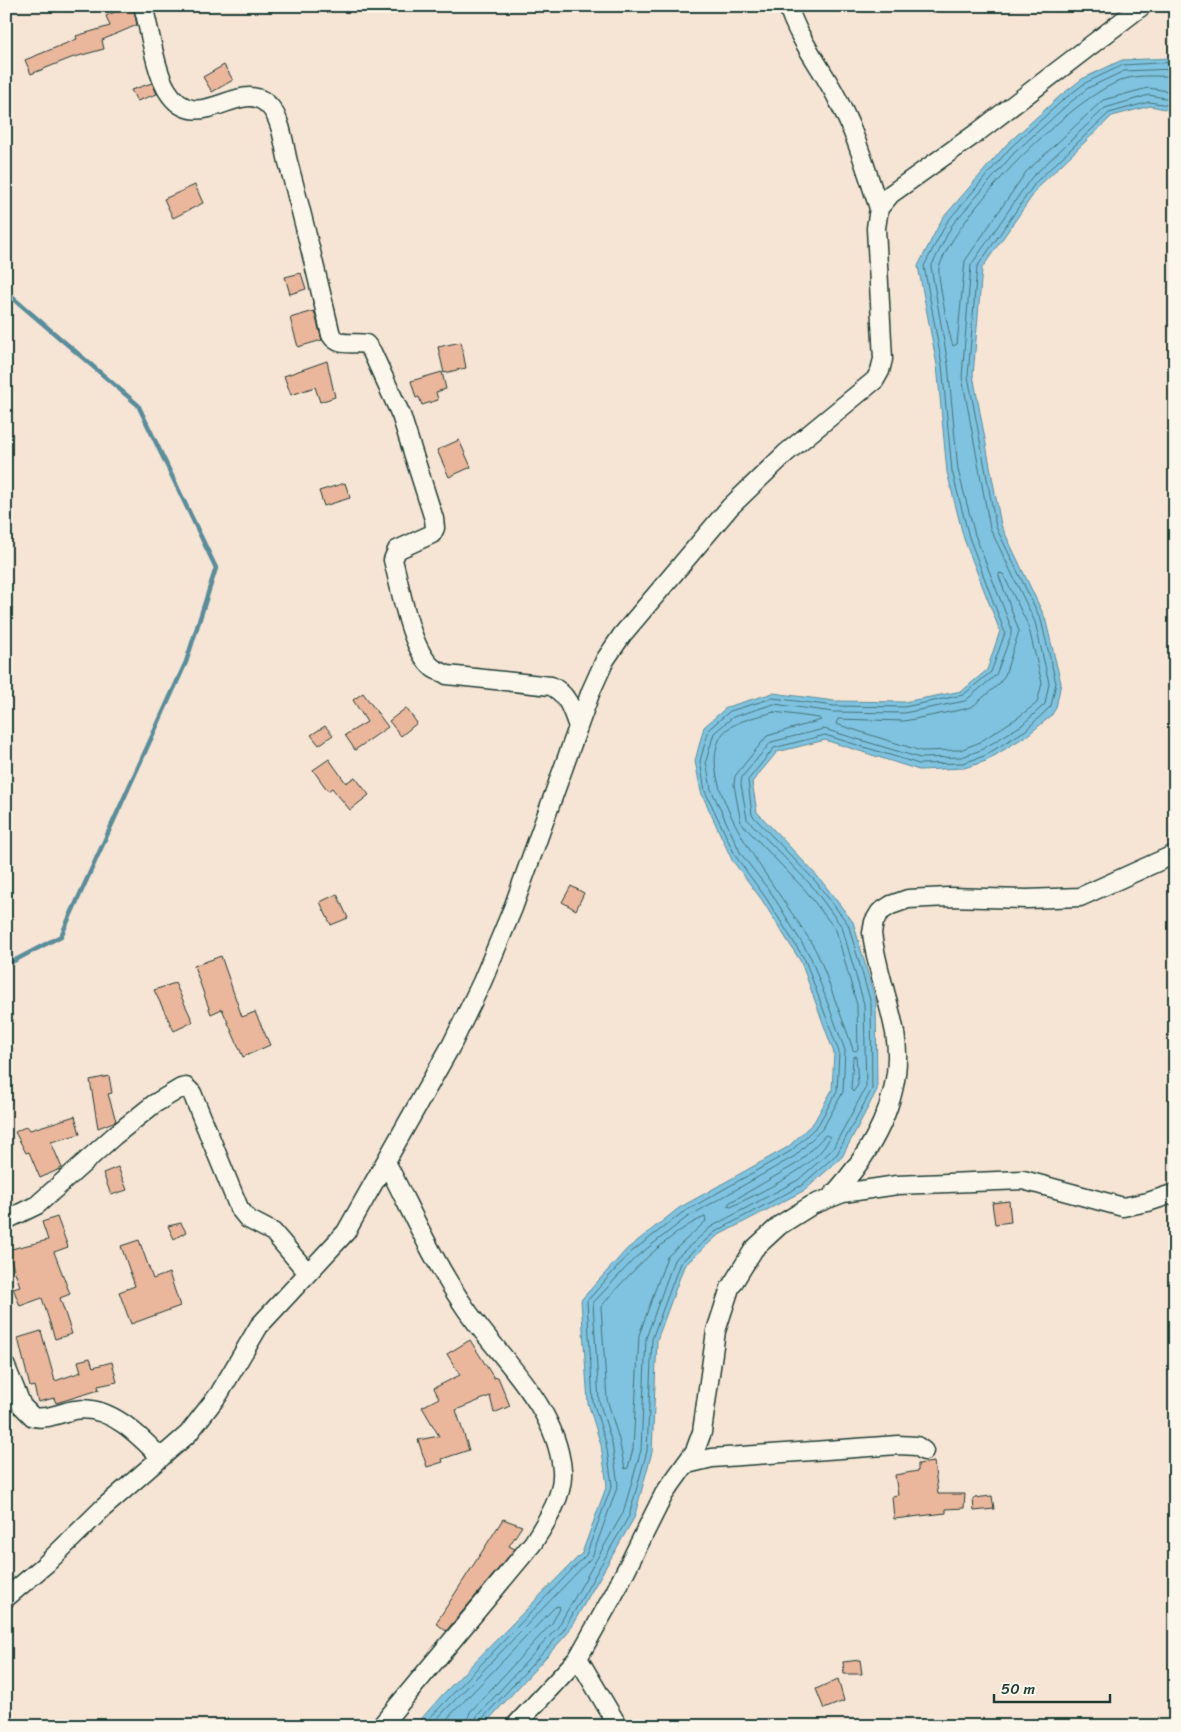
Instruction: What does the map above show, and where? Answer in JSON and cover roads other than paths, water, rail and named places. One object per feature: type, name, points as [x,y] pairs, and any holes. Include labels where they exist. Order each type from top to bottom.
[{"type":"street","points":[[143,6],[163,82],[171,95],[181,105],[192,110],[200,110],[231,100],[256,98],[264,101],[276,118],[303,217],[331,335],[334,339],[343,343],[366,344],[372,352],[401,415],[434,519],[435,528],[432,534],[398,550],[393,560],[415,637],[423,655],[434,668],[447,675],[591,691]]},
{"type":"street","points":[[6,1598],[46,1564],[102,1509],[188,1434],[203,1417],[259,1326],[346,1232],[452,1044],[482,982],[513,908],[591,691],[605,660],[622,635],[730,507],[786,453],[875,380],[880,371],[882,359],[876,251],[879,208],[851,128],[840,103],[801,38],[788,6]]},
{"type":"street","points":[[879,208],[891,194],[906,182],[978,132],[1142,6]]},
{"type":"street","points":[[551,686],[558,689],[568,701],[578,727]]},
{"type":"street","points":[[830,1198],[855,1170],[867,1152],[890,1101],[896,1072],[895,1036],[872,933],[874,922],[880,912],[890,905],[908,899],[948,897],[1027,899],[1080,897],[1175,854]]},
{"type":"street","points":[[6,1220],[37,1205],[154,1104],[186,1087],[192,1093],[238,1208],[248,1219],[273,1232],[308,1272]]},
{"type":"street","points":[[381,1726],[533,1543],[549,1518],[558,1495],[562,1471],[555,1442],[541,1408],[464,1307],[446,1279],[386,1162]]},
{"type":"street","points":[[515,1726],[578,1658],[614,1594],[664,1494],[687,1464],[702,1432],[716,1331],[730,1288],[754,1249],[780,1225],[812,1205],[843,1193],[897,1185],[1023,1180],[1123,1206],[1148,1202],[1175,1193]]},
{"type":"street","points":[[6,1367],[22,1406],[33,1417],[46,1418],[78,1409],[95,1410],[133,1430],[162,1458]]},
{"type":"street","points":[[687,1464],[712,1458],[898,1445],[917,1446],[924,1451]]},
{"type":"street","points":[[578,1658],[618,1726]]},
{"type":"water","points":[[1175,58],[1175,111],[1150,106],[1112,116],[1040,185],[982,268],[973,375],[1001,525],[1045,618],[1061,683],[1056,708],[1051,716],[1029,734],[986,761],[964,768],[919,770],[825,740],[777,752],[752,782],[757,812],[820,879],[853,922],[876,1002],[877,1090],[842,1157],[805,1190],[717,1236],[684,1266],[657,1340],[652,1452],[634,1518],[567,1634],[483,1726],[415,1726],[443,1694],[582,1553],[607,1485],[601,1445],[588,1403],[581,1300],[627,1249],[679,1208],[788,1147],[814,1122],[832,1090],[834,1053],[801,962],[762,900],[732,860],[701,792],[695,761],[704,727],[727,707],[773,693],[834,701],[904,702],[962,691],[987,670],[1000,631],[964,539],[947,472],[937,365],[918,266],[942,219],[1006,145],[1060,96],[1082,79],[1122,60]]},
{"type":"waterway","points":[[6,292],[138,405],[216,568],[186,662],[61,936],[6,965]]}]
